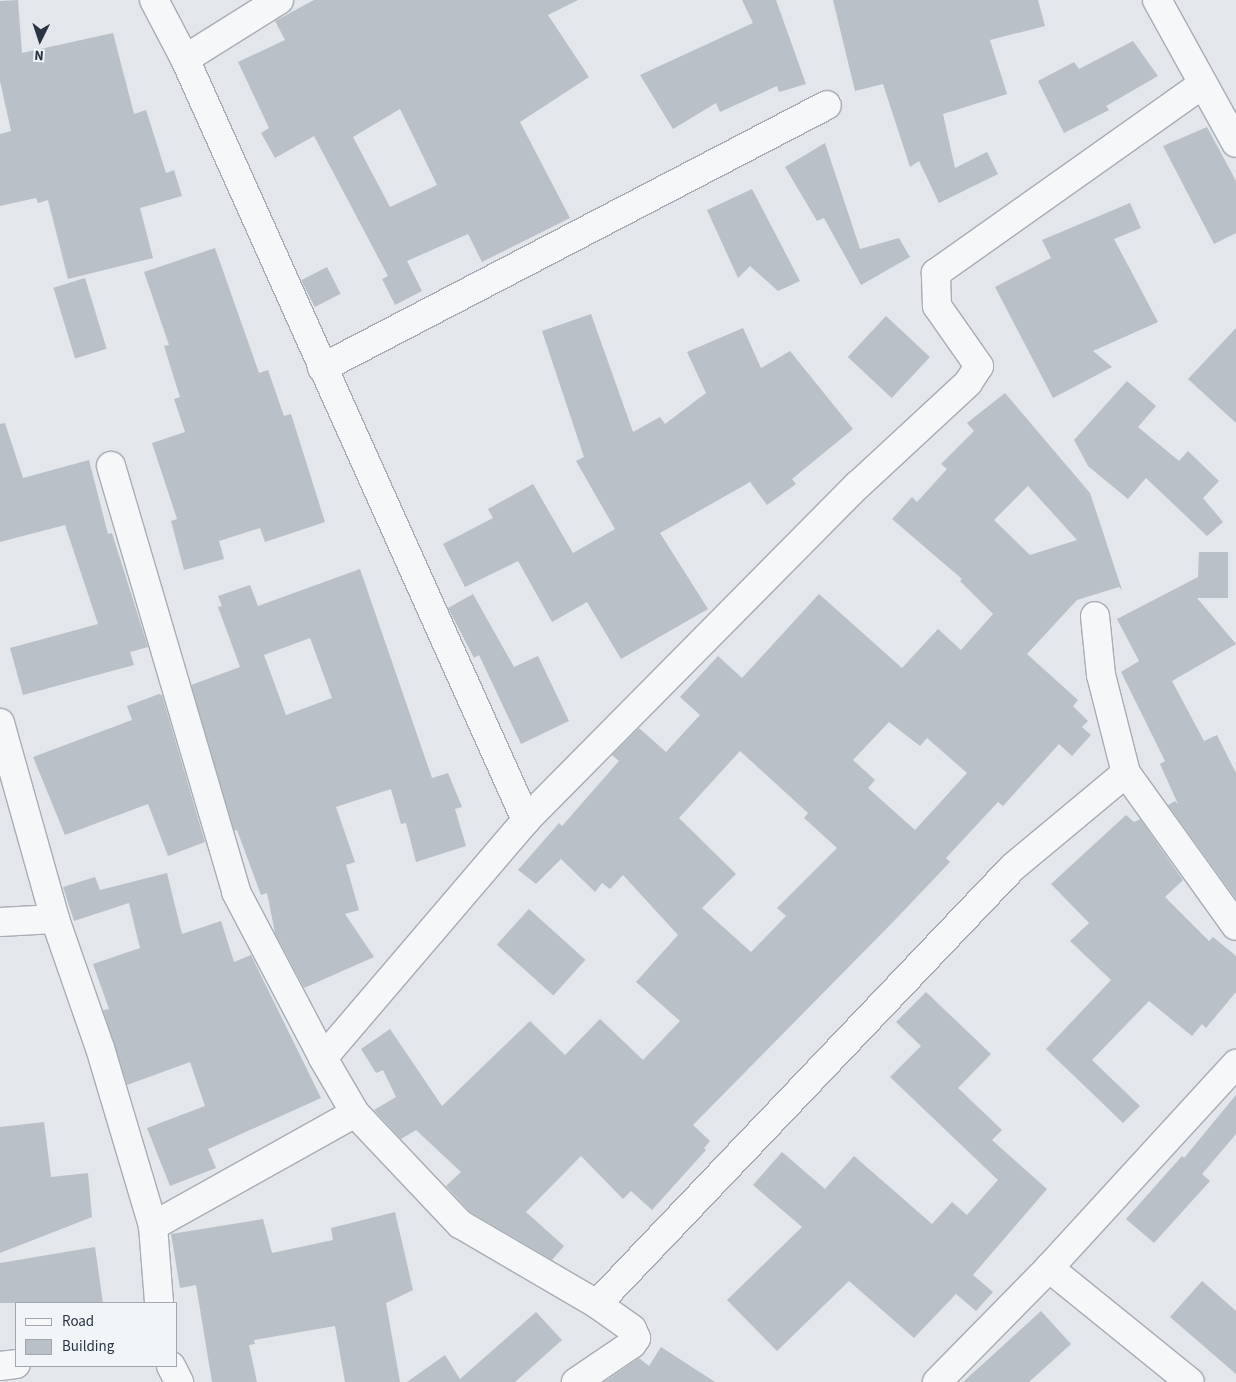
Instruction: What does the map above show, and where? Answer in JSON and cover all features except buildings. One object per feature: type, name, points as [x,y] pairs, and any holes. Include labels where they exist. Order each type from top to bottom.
[{"type":"street","points":[[154,0],[185,59],[526,820]]},
{"type":"street","points":[[185,59],[279,0]]},
{"type":"street","points":[[1157,0],[1202,85],[1236,143]]},
{"type":"street","points":[[323,1058],[526,820],[858,485],[968,383],[978,366],[937,306],[936,273],[1202,85]]},
{"type":"street","points":[[322,368],[826,105]]},
{"type":"street","points":[[111,466],[236,892],[323,1058],[355,1113],[460,1224],[597,1304],[632,1330],[636,1338],[632,1344],[576,1382]]},
{"type":"street","points":[[1095,616],[1101,675],[1126,772],[1236,926]]},
{"type":"street","points":[[0,723],[55,919],[100,1048],[153,1226],[158,1302]]},
{"type":"street","points":[[597,1304],[1013,867],[1126,772]]},
{"type":"street","points":[[0,922],[55,919]]},
{"type":"street","points":[[937,1382],[1049,1268],[1236,1064]]},
{"type":"street","points":[[153,1226],[355,1113]]},
{"type":"street","points":[[1049,1268],[1190,1382]]},
{"type":"street","points":[[0,1366],[15,1364]]},
{"type":"street","points":[[172,1367],[179,1382]]}]
